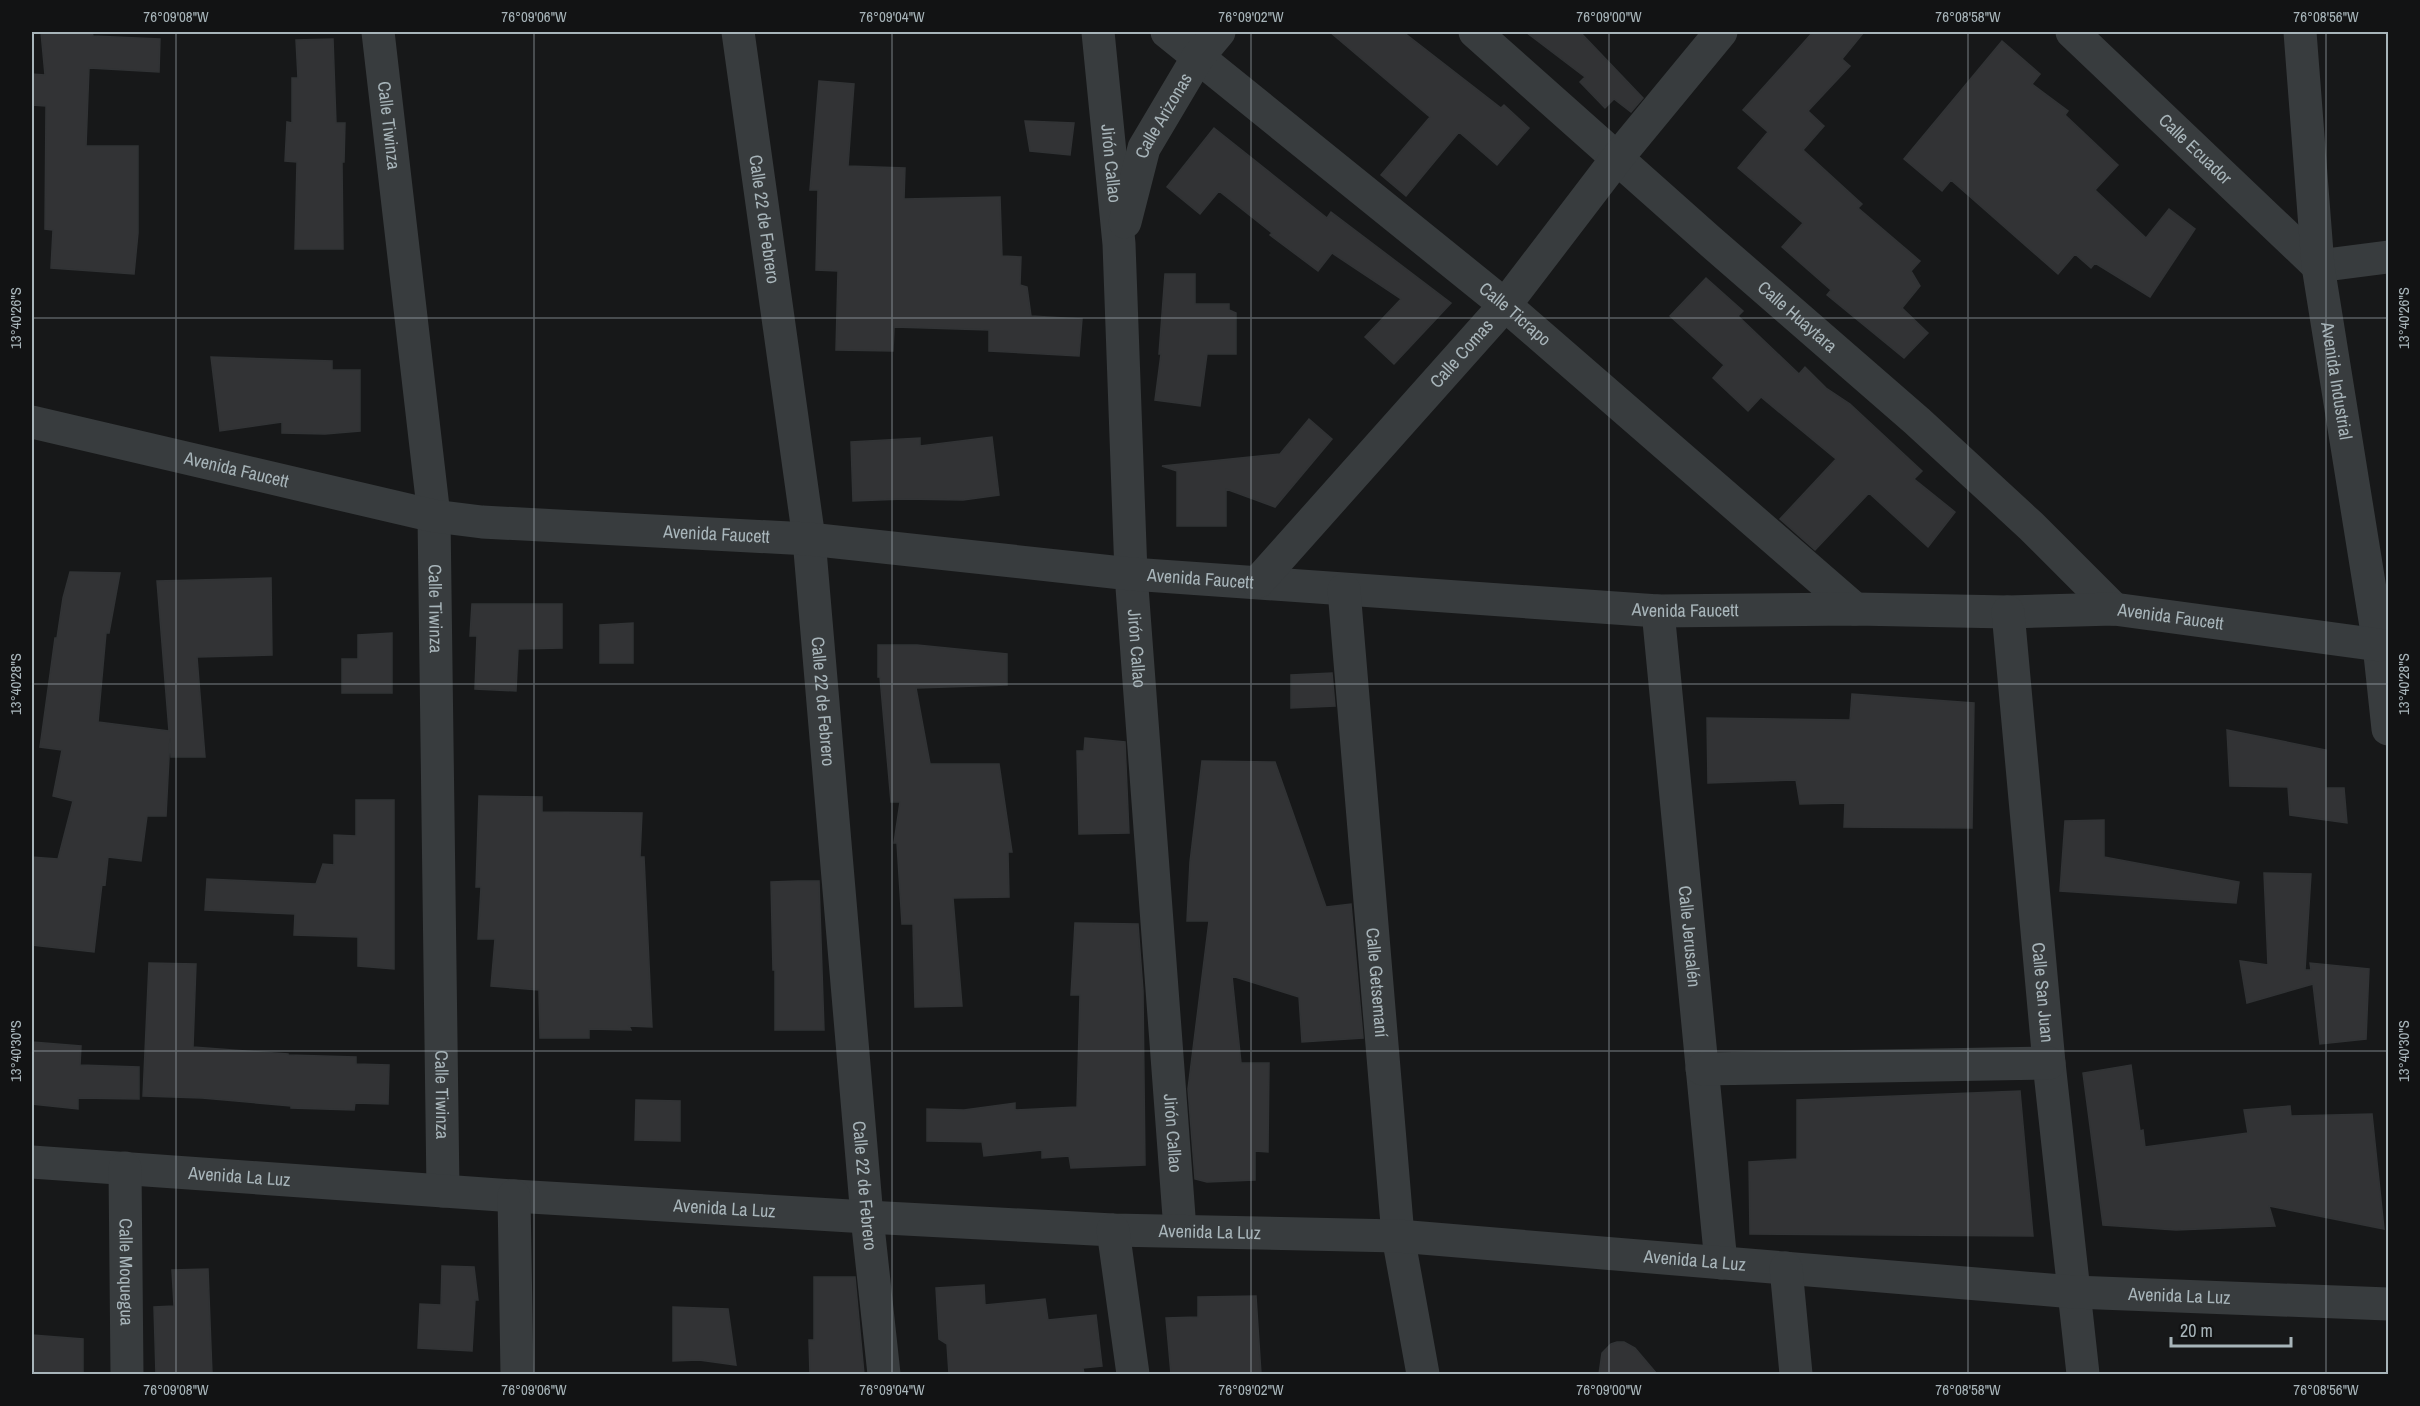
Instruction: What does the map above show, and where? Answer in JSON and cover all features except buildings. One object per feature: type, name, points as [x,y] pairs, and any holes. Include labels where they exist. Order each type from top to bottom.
[{"type":"street","name":"Calle Tiwinza","points":[[378,32],[434,516],[443,1191]]},
{"type":"street","name":"Calle 22 de Febrero","points":[[738,32],[809,539],[867,1217],[884,1374]]},
{"type":"street","name":"Jirón Callao","points":[[1098,32],[1119,244],[1131,574],[1180,1230]]},
{"type":"street","name":"Calle Ticrapo","points":[[1167,32],[1505,305],[1855,609]]},
{"type":"street","name":"Calle Arizonas","points":[[1119,244],[1144,148],[1198,57],[1219,32]]},
{"type":"street","name":"Calle Huaytara","points":[[1475,32],[1917,421],[2031,526],[2114,609]]},
{"type":"street","name":"Calle Comas","points":[[1258,582],[1505,305],[1618,157],[1721,32]]},
{"type":"street","name":"Calle Ecuador","points":[[2072,32],[2318,266]]},
{"type":"street","name":"Avenida Industrial","points":[[2300,32],[2318,266],[2379,645],[2388,729]]},
{"type":"street","points":[[2318,266],[2388,256]]},
{"type":"street","name":"Avenida Faucett","points":[[32,421],[434,516],[482,522],[809,539],[1131,574],[1658,611],[1855,609],[2008,612],[2114,609],[2379,645]]},
{"type":"street","name":"Calle Getsemaní","points":[[1344,590],[1398,1236],[1423,1374]]},
{"type":"street","name":"Calle Jerusalén","points":[[1658,611],[1721,1263]]},
{"type":"street","name":"Calle San Juan","points":[[2008,612],[2049,1064],[2083,1374]]},
{"type":"street","points":[[1702,1069],[2049,1064]]},
{"type":"street","name":"Avenida La Luz","points":[[32,1162],[514,1196],[867,1217],[1113,1230],[1398,1236],[2074,1292],[2388,1304]]},
{"type":"street","name":"Calle Moquegua","points":[[125,1168],[127,1374]]},
{"type":"street","points":[[514,1196],[517,1374]]},
{"type":"street","points":[[1113,1230],[1133,1374]]},
{"type":"street","points":[[1786,1268],[1797,1374]]}]
